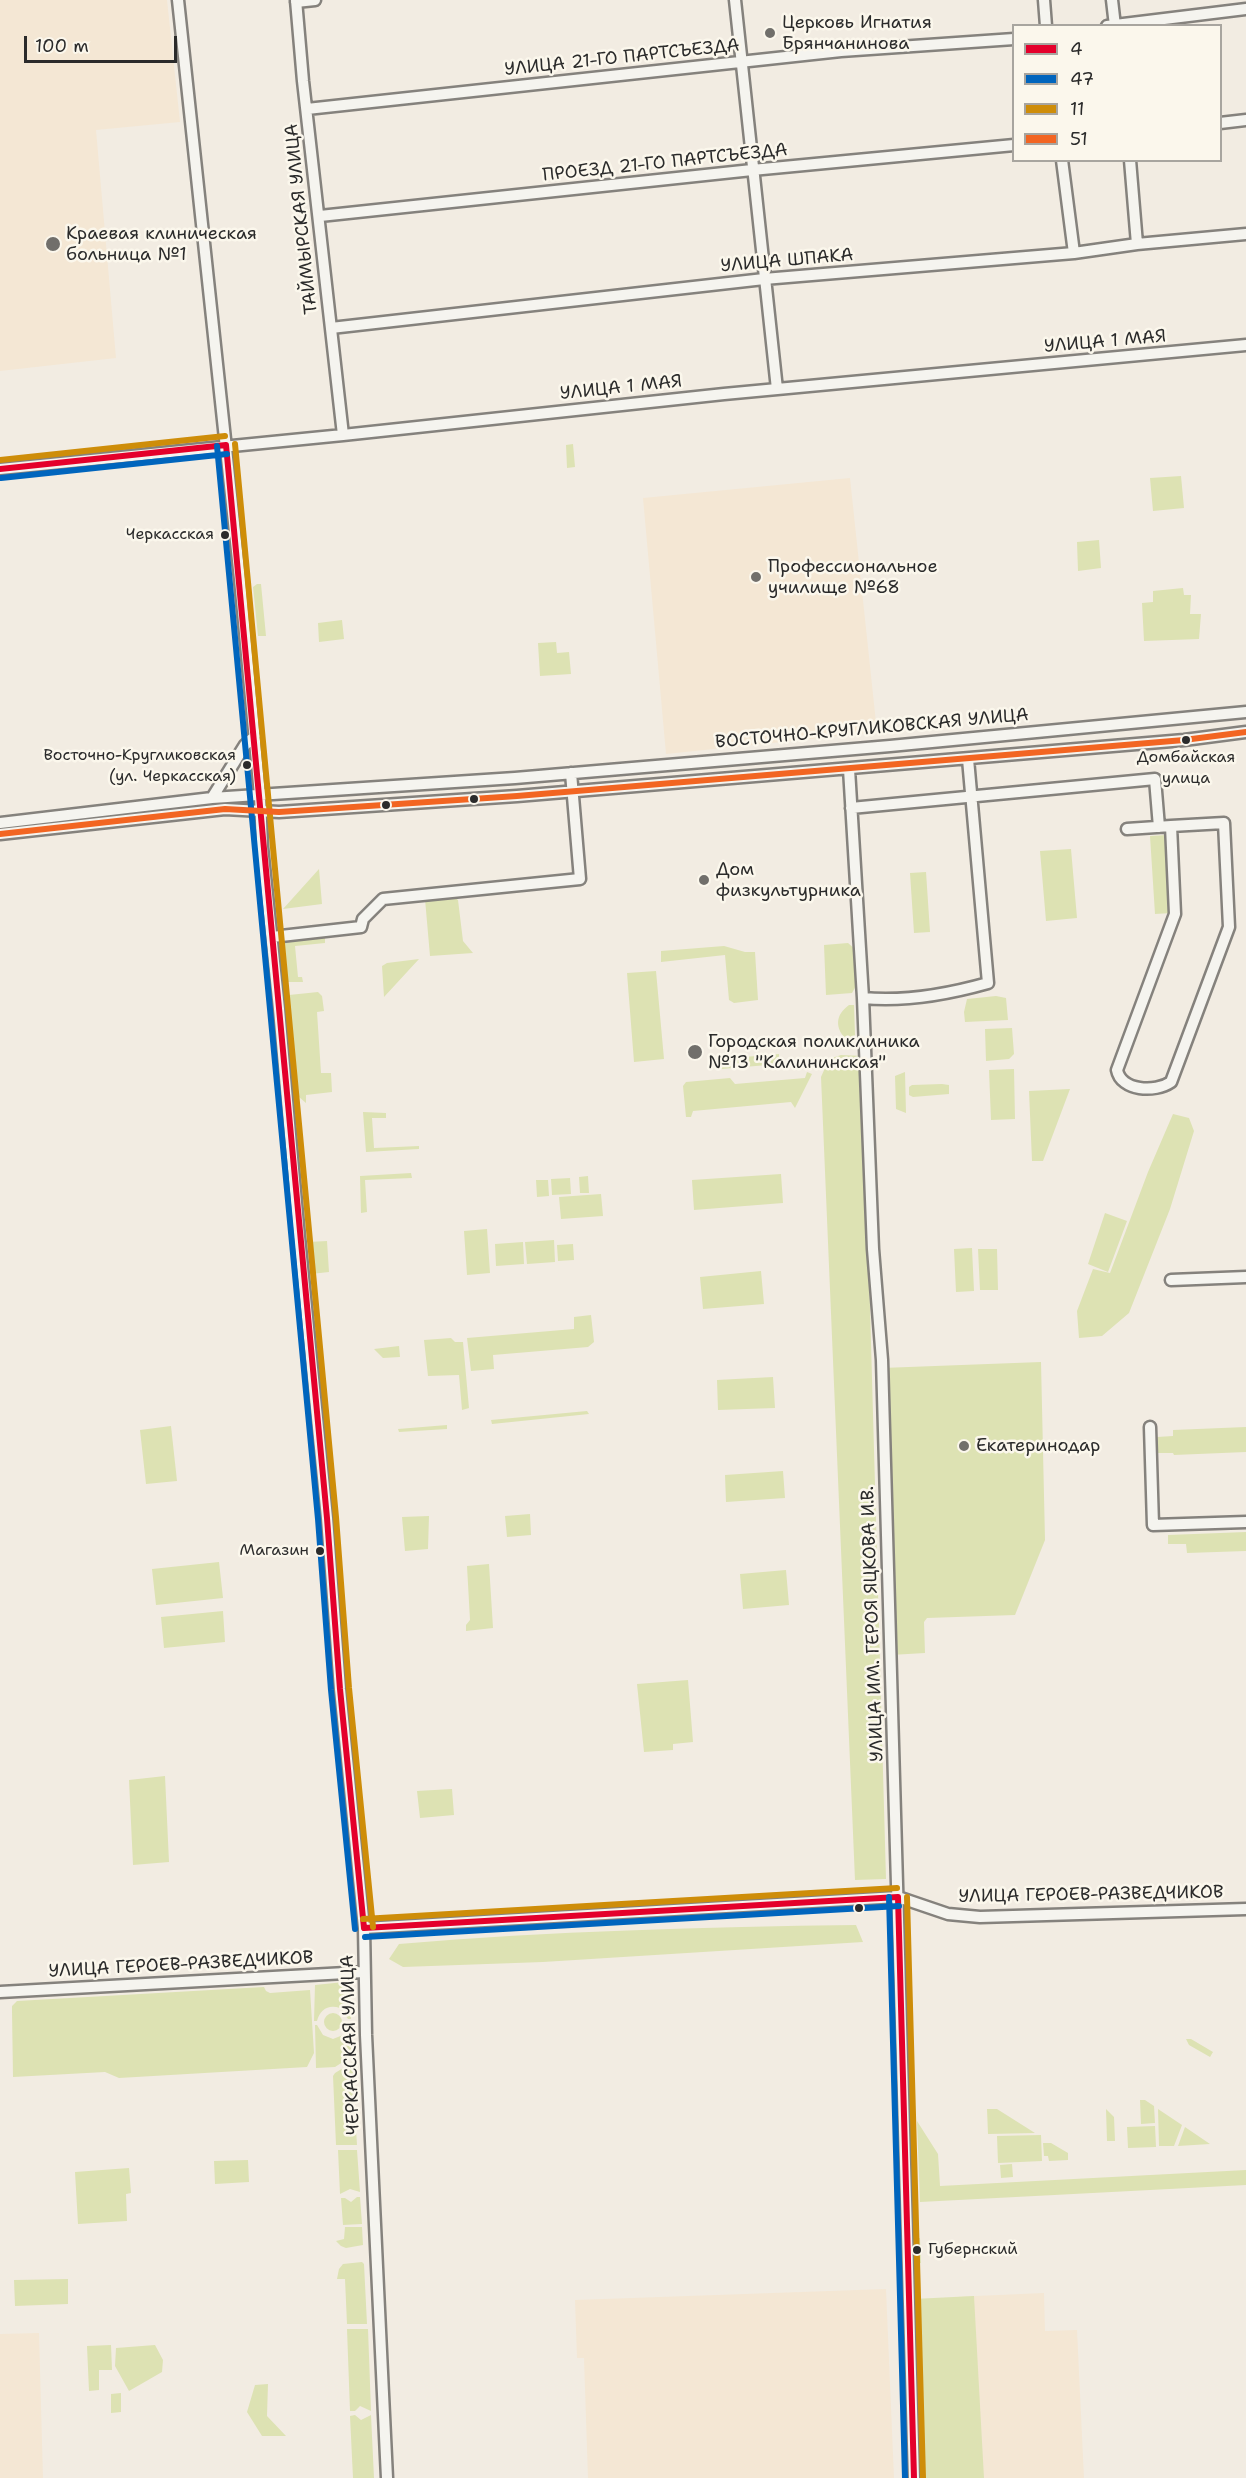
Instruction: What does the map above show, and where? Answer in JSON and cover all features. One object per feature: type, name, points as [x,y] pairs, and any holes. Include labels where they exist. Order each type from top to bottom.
[{"type":"street","name":"ЧЕРКАССКАЯ УЛИЦА","points":[[178,0],[255,736],[262,847],[364,1928],[364,1972],[387,2478]]},
{"type":"street","points":[[296,1],[315,0]]},
{"type":"street","points":[[735,0],[777,389]]},
{"type":"street","points":[[1044,0],[1046,24]]},
{"type":"street","points":[[1112,0],[1112,24]]},
{"type":"street","name":"ТАЙМЫРСКАЯ УЛИЦА","points":[[296,1],[343,435]]},
{"type":"street","points":[[1120,24],[1246,9]]},
{"type":"street","name":"УЛИЦА 21-ГО ПАРТСЪЕЗДА","points":[[307,109],[740,61],[841,51],[1012,39]]},
{"type":"street","points":[[1222,123],[1246,120]]},
{"type":"street","name":"ПРОЕЗД 21-ГО ПАРТСЪЕЗДА","points":[[320,216],[1012,145]]},
{"type":"street","points":[[1062,162],[1074,253]]},
{"type":"street","points":[[1130,162],[1137,244]]},
{"type":"street","name":"УЛИЦА ШПАКА","points":[[331,328],[764,279],[1074,253],[1137,244],[1246,234]]},
{"type":"street","name":"УЛИЦА 1 МАЯ","points":[[0,469],[777,389],[1246,345]]},
{"type":"street","name":"ВОСТОЧНО-КРУГЛИКОВСКАЯ УЛИЦА","points":[[0,823],[212,798],[572,773],[1246,712]]},
{"type":"street","points":[[1231,715],[1233,733]]},
{"type":"street","name":"ВОСТОЧНО-КРУГЛИКОВСКАЯ УЛИЦА","points":[[0,834],[225,809],[260,812],[573,791],[968,759],[1184,740],[1246,732]]},
{"type":"street","points":[[212,798],[245,744],[255,736]]},
{"type":"street","points":[[863,998],[885,999],[958,991],[988,983],[968,759]]},
{"type":"street","name":"УЛИЦА ИМ. ГЕРОЯ ЯЦКОВА И.В.","points":[[849,769],[863,998],[873,1249],[882,1360],[914,2478]]},
{"type":"street","points":[[272,937],[361,927],[363,919],[383,899],[580,879],[572,773]]},
{"type":"street","points":[[851,808],[1155,780],[1159,826]]},
{"type":"street","points":[[1127,829],[1159,826],[1224,823],[1229,927],[1171,1082],[1158,1088],[1132,1086],[1124,1083],[1118,1077],[1117,1070],[1175,914],[1172,826]]},
{"type":"street","points":[[1171,1280],[1246,1277]]},
{"type":"street","points":[[1150,1426],[1153,1526],[1246,1522]]},
{"type":"street","name":"УЛИЦА ГЕРОЕВ-РАЗВЕДЧИКОВ","points":[[364,1928],[898,1897],[948,1914],[980,1917],[1246,1909]]},
{"type":"street","name":"УЛИЦА ГЕРОЕВ-РАЗВЕДЧИКОВ","points":[[0,1992],[364,1972]]},
{"type":"shaded area","name":"Краевая клиническая больница №1","points":[[0,0],[167,0],[180,122],[96,130],[116,358],[0,371]]},
{"type":"shaded area","name":"Профессиональное училище №68","points":[[850,478],[877,732],[666,754],[643,498]]},
{"type":"shaded area","points":[[886,2289],[894,2478],[588,2478],[584,2358],[577,2358],[575,2300]]},
{"type":"shaded area","points":[[1044,2293],[1045,2331],[1077,2330],[1084,2478],[962,2478],[953,2297]]},
{"type":"shaded area","points":[[39,2333],[43,2478],[0,2478],[0,2334]]},
{"type":"green space","points":[[573,444],[575,467],[567,468],[566,445]]},
{"type":"green space","points":[[1181,476],[1184,508],[1153,511],[1150,478]]},
{"type":"green space","points":[[1099,540],[1101,568],[1078,571],[1077,542]]},
{"type":"green space","points":[[261,584],[266,636],[258,636],[253,587]]},
{"type":"green space","points":[[1183,588],[1184,595],[1191,595],[1190,614],[1201,614],[1199,639],[1144,641],[1142,603],[1153,602],[1153,591]]},
{"type":"green space","points":[[342,620],[344,639],[319,642],[318,623]]},
{"type":"green space","points":[[556,642],[557,653],[569,652],[571,674],[540,676],[538,643]]},
{"type":"green space","points":[[1167,835],[1172,913],[1155,914],[1150,836]]},
{"type":"green space","points":[[1071,849],[1077,918],[1046,921],[1040,851]]},
{"type":"green space","points":[[319,869],[322,904],[283,909]]},
{"type":"green space","points":[[926,872],[930,932],[914,933],[910,873]]},
{"type":"green space","points":[[454,897],[458,900],[463,941],[473,953],[430,956],[425,899]]},
{"type":"green space","points":[[325,936],[325,943],[295,946],[298,977],[302,977],[303,982],[288,982],[284,941]]},
{"type":"green space","points":[[848,943],[856,950],[857,984],[852,993],[826,995],[824,945]]},
{"type":"green space","points":[[724,946],[745,952],[755,952],[758,1000],[734,1003],[729,1000],[725,955],[661,962],[661,951]]},
{"type":"green space","points":[[419,959],[384,997],[382,966],[387,963]]},
{"type":"green space","points":[[656,971],[664,1059],[634,1062],[627,973]]},
{"type":"green space","points":[[318,992],[322,996],[324,1011],[317,1012],[321,1073],[331,1073],[332,1092],[306,1095],[306,1103],[299,1097],[289,995]]},
{"type":"green space","points":[[996,996],[1006,998],[1008,1020],[965,1022],[964,1012],[967,999]]},
{"type":"green space","points":[[849,1005],[854,1005],[855,1035],[852,1039],[846,1039],[842,1035],[838,1022],[841,1013]]},
{"type":"green space","points":[[1012,1028],[1014,1054],[1009,1059],[986,1061],[985,1029]]},
{"type":"green space","points":[[779,1054],[779,1064],[721,1069],[721,1059]]},
{"type":"green space","points":[[841,1055],[863,1056],[886,1879],[855,1880],[821,1077],[829,1059]]},
{"type":"green space","points":[[1014,1069],[1015,1119],[991,1120],[989,1070]]},
{"type":"green space","points":[[807,1072],[812,1074],[795,1108],[791,1102],[693,1111],[691,1117],[686,1117],[683,1086],[686,1082],[730,1078],[735,1084],[805,1078]]},
{"type":"green space","points":[[905,1072],[906,1113],[896,1109],[895,1076]]},
{"type":"green space","points":[[912,1085],[949,1085],[949,1094],[913,1097],[909,1095],[909,1087]]},
{"type":"green space","points":[[1070,1089],[1043,1161],[1032,1161],[1029,1091]]},
{"type":"green space","points":[[363,1112],[386,1113],[386,1118],[372,1118],[374,1148],[419,1146],[419,1149],[366,1152]]},
{"type":"green space","points":[[1173,1114],[1189,1118],[1194,1131],[1170,1209],[1129,1313],[1102,1336],[1079,1338],[1077,1311],[1093,1269],[1110,1273],[1148,1172]]},
{"type":"green space","points":[[411,1173],[412,1178],[365,1180],[367,1212],[361,1213],[360,1176]]},
{"type":"green space","points":[[781,1174],[783,1203],[694,1210],[692,1180]]},
{"type":"green space","points":[[588,1176],[589,1193],[580,1193],[579,1177]]},
{"type":"green space","points":[[570,1178],[571,1194],[552,1195],[551,1179]]},
{"type":"green space","points":[[536,1180],[548,1180],[549,1196],[537,1197]]},
{"type":"green space","points":[[601,1194],[603,1216],[561,1219],[559,1197]]},
{"type":"green space","points":[[1105,1213],[1127,1221],[1108,1272],[1088,1264]]},
{"type":"green space","points":[[487,1229],[490,1273],[467,1275],[464,1231]]},
{"type":"green space","points":[[554,1240],[555,1262],[527,1264],[525,1242]]},
{"type":"green space","points":[[327,1241],[329,1272],[311,1274],[308,1242]]},
{"type":"green space","points":[[523,1242],[524,1264],[496,1266],[495,1244]]},
{"type":"green space","points":[[573,1244],[574,1260],[558,1261],[557,1245]]},
{"type":"green space","points":[[972,1248],[974,1291],[956,1292],[954,1249]]},
{"type":"green space","points":[[978,1249],[997,1249],[998,1290],[980,1290]]},
{"type":"green space","points":[[761,1271],[764,1304],[703,1309],[700,1277]]},
{"type":"green space","points":[[591,1315],[594,1342],[588,1347],[493,1355],[494,1369],[471,1371],[467,1338],[574,1329],[574,1317]]},
{"type":"green space","points":[[451,1338],[455,1342],[463,1342],[469,1408],[462,1410],[459,1375],[428,1376],[424,1340]]},
{"type":"green space","points":[[399,1346],[400,1357],[383,1358],[374,1349]]},
{"type":"green space","name":"Екатеринодар","points":[[1041,1362],[1045,1540],[1015,1615],[927,1618],[924,1622],[925,1653],[891,1655],[882,1368]]},
{"type":"green space","points":[[773,1377],[775,1408],[718,1410],[717,1380]]},
{"type":"green space","points":[[587,1411],[589,1414],[492,1424],[491,1420]]},
{"type":"green space","points":[[447,1425],[447,1429],[399,1432],[398,1429]]},
{"type":"green space","points":[[171,1426],[177,1481],[146,1484],[140,1430]]},
{"type":"green space","points":[[1246,1427],[1246,1452],[1174,1455],[1173,1453],[1158,1453],[1157,1437],[1173,1436],[1173,1430]]},
{"type":"green space","points":[[783,1471],[785,1498],[726,1502],[725,1475]]},
{"type":"green space","points":[[530,1514],[531,1535],[507,1537],[505,1516]]},
{"type":"green space","points":[[429,1516],[428,1549],[405,1551],[402,1517]]},
{"type":"green space","points":[[1246,1532],[1246,1551],[1187,1553],[1186,1544],[1168,1544],[1168,1535]]},
{"type":"green space","points":[[219,1562],[223,1598],[156,1605],[152,1569]]},
{"type":"green space","points":[[489,1564],[493,1628],[466,1631],[466,1625],[470,1620],[467,1566]]},
{"type":"green space","points":[[786,1570],[789,1605],[743,1609],[740,1574]]},
{"type":"green space","points":[[223,1611],[225,1642],[164,1648],[161,1617]]},
{"type":"green space","points":[[688,1680],[693,1742],[673,1744],[673,1750],[644,1752],[637,1684]]},
{"type":"green space","points":[[165,1776],[169,1862],[133,1865],[129,1780]]},
{"type":"green space","points":[[452,1789],[454,1815],[420,1818],[417,1791]]},
{"type":"green space","points":[[856,1925],[863,1942],[543,1962],[403,1967],[389,1959],[399,1944],[628,1930]]},
{"type":"green space","points":[[344,1982],[350,1988],[351,2019],[348,2019],[340,2008],[329,2007],[323,2011],[317,2021],[314,2021],[315,1985]]},
{"type":"green space","points":[[264,1987],[270,1993],[310,1990],[314,2053],[307,2067],[119,2078],[105,2072],[13,2077],[12,2006],[17,2001]]},
{"type":"green space","points":[[333,2013],[339,2016],[342,2022],[339,2028],[333,2031],[327,2028],[324,2022],[327,2016]]},
{"type":"green space","points":[[351,2023],[352,2056],[335,2067],[316,2068],[315,2025],[323,2035],[333,2039],[343,2035]]},
{"type":"green space","points":[[1186,2039],[1191,2039],[1213,2052],[1210,2057],[1189,2045]]},
{"type":"green space","points":[[353,2062],[354,2093],[350,2101],[351,2120],[356,2130],[357,2145],[336,2145],[333,2076]]},
{"type":"green space","points":[[1140,2100],[1145,2100],[1154,2106],[1155,2123],[1141,2124]]},
{"type":"green space","points":[[987,2109],[997,2109],[1035,2133],[988,2134]]},
{"type":"green space","points":[[1106,2109],[1114,2117],[1115,2141],[1107,2141]]},
{"type":"green space","points":[[1158,2109],[1182,2125],[1174,2146],[1159,2146]]},
{"type":"green space","points":[[917,2121],[938,2154],[940,2186],[1246,2170],[1246,2185],[920,2202]]},
{"type":"green space","points":[[1155,2126],[1156,2147],[1128,2148],[1127,2127]]},
{"type":"green space","points":[[1185,2127],[1210,2144],[1178,2146]]},
{"type":"green space","points":[[1041,2135],[1042,2161],[998,2163],[997,2136]]},
{"type":"green space","points":[[1043,2143],[1051,2143],[1068,2153],[1068,2160],[1049,2161],[1048,2156],[1044,2156]]},
{"type":"green space","points":[[338,2150],[357,2150],[360,2192],[350,2189],[340,2194]]},
{"type":"green space","points":[[248,2160],[249,2182],[215,2184],[214,2161]]},
{"type":"green space","points":[[1012,2164],[1013,2177],[1001,2178],[1000,2165]]},
{"type":"green space","points":[[129,2168],[131,2193],[126,2194],[127,2221],[78,2224],[75,2172]]},
{"type":"green space","points":[[360,2197],[362,2224],[343,2225],[341,2198],[351,2202]]},
{"type":"green space","points":[[345,2227],[362,2227],[363,2245],[346,2248],[336,2241],[344,2239]]},
{"type":"green space","points":[[912,2238],[920,2238],[921,2263],[913,2264]]},
{"type":"green space","points":[[362,2262],[364,2264],[367,2324],[347,2324],[345,2279],[337,2279],[339,2269],[343,2264]]},
{"type":"green space","points":[[68,2279],[68,2304],[15,2306],[14,2280]]},
{"type":"green space","points":[[974,2296],[984,2478],[917,2478],[913,2299]]},
{"type":"green space","points":[[347,2329],[368,2329],[371,2411],[360,2406],[355,2411],[350,2411]]},
{"type":"green space","points":[[111,2345],[112,2370],[99,2370],[99,2390],[89,2391],[87,2346]]},
{"type":"green space","points":[[155,2345],[163,2360],[162,2372],[129,2391],[115,2366],[116,2348]]},
{"type":"green space","points":[[268,2384],[267,2416],[286,2436],[262,2436],[247,2412],[255,2385]]},
{"type":"green space","points":[[121,2393],[121,2412],[111,2413],[111,2394]]},
{"type":"green space","points":[[355,2415],[361,2420],[371,2415],[374,2478],[353,2478],[350,2416]]},
{"type":"transit line","name":"11","points":[[0,460],[225,436]]},
{"type":"transit line","name":"11","points":[[235,444],[373,1927]]},
{"type":"transit line","name":"4","points":[[226,445],[364,1928]]},
{"type":"transit line","name":"4","points":[[0,469],[226,445]]},
{"type":"transit line","name":"47","points":[[217,446],[355,1929]]},
{"type":"transit line","name":"47","points":[[1,478],[227,454]]},
{"type":"transit line","name":"51","points":[[0,834],[225,809],[279,812],[517,796],[1184,740],[1246,732]]},
{"type":"transit line","name":"11","points":[[363,1919],[897,1888]]},
{"type":"transit line","name":"47","points":[[889,1897],[905,2478]]},
{"type":"transit line","name":"4","points":[[898,1897],[914,2478]]},
{"type":"transit line","name":"4","points":[[364,1928],[898,1897]]},
{"type":"transit line","name":"11","points":[[907,1897],[923,2478]]},
{"type":"transit line","name":"47","points":[[365,1937],[899,1906]]},
{"type":"place","name":"Церковь Игнатия Брянчанинова","points":[[770,33]]},
{"type":"place","name":"Краевая клиническая больница №1","points":[[53,244]]},
{"type":"place","name":"Черкасская","points":[[225,535]]},
{"type":"place","name":"Профессиональное училище №68","points":[[756,577]]},
{"type":"place","name":"Домбайская улица","points":[[1186,740]]},
{"type":"place","name":"Восточно-Кругликовская (ул. Черкасская)","points":[[247,765]]},
{"type":"place","name":"Дом физкультурника","points":[[704,880]]},
{"type":"place","name":"Городская поликлиника №13 \"Калининская\"","points":[[695,1052]]},
{"type":"place","name":"Екатеринодар","points":[[964,1446]]},
{"type":"place","name":"Магазин","points":[[320,1551]]},
{"type":"place","name":"Губернский","points":[[917,2250]]}]
